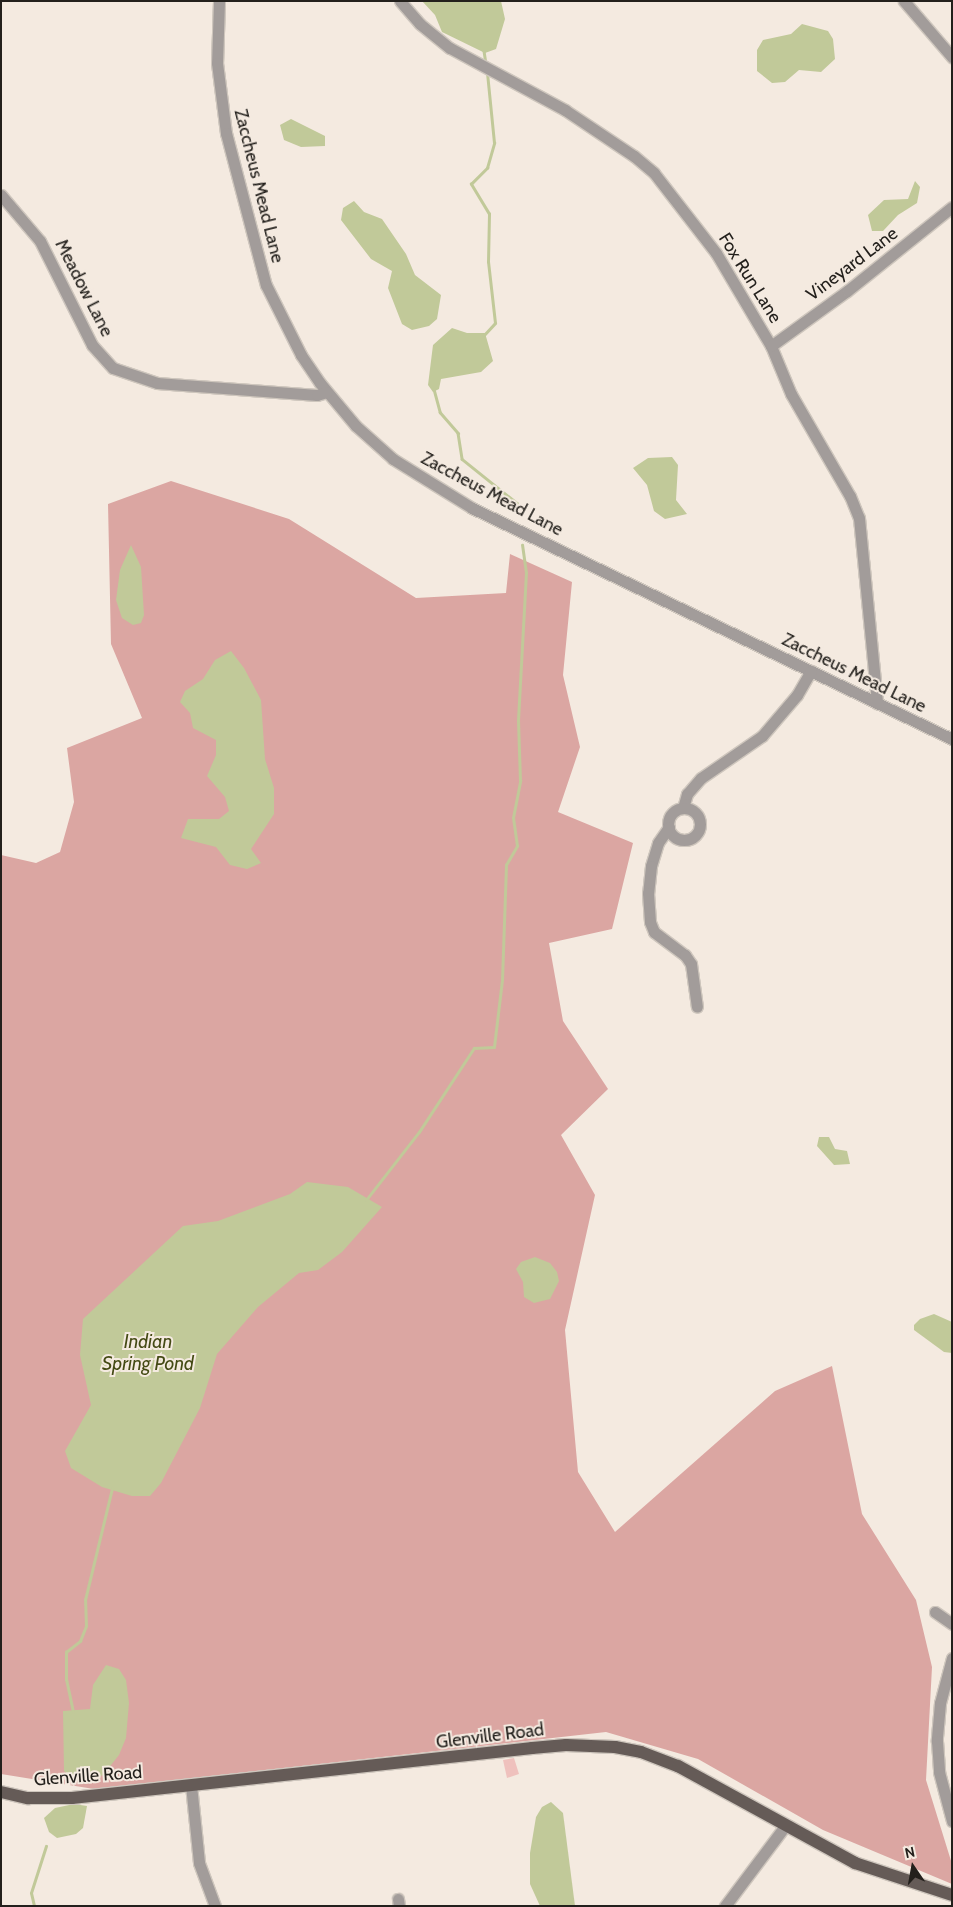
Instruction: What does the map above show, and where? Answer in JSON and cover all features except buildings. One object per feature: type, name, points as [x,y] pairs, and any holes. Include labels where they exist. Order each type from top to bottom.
[{"type":"main road","name":"Glenville Road","points":[[1,1792],[53,1798],[532,1748],[592,1745],[657,1757],[699,1777],[855,1863],[952,1895]]},
{"type":"street","name":"Zaccheus Mead Lane","points":[[219,1],[216,46],[220,92],[237,184],[256,254],[266,285],[285,326],[327,392],[356,426],[393,459],[433,486],[952,739]]},
{"type":"street","name":"Fox Run Lane","points":[[400,1],[420,24],[450,48],[564,110],[654,173],[716,253],[771,346],[791,394],[850,496],[859,518],[877,703]]},
{"type":"street","points":[[904,1],[952,57]]},
{"type":"street","name":"Meadow Lane","points":[[1,195],[40,241],[88,338],[102,359],[113,368],[157,383],[317,395],[327,392]]},
{"type":"street","name":"Vineyard Lane","points":[[771,346],[847,291],[952,207]]},
{"type":"street","points":[[683,808],[696,814],[698,831],[693,836],[681,840],[672,835],[669,827],[670,816],[683,808],[687,794],[700,778],[762,736],[797,695],[811,671]]},
{"type":"street","points":[[669,827],[658,843],[651,866],[648,893],[650,922],[654,932],[685,955],[691,964],[698,1007]]},
{"type":"street","points":[[935,1612],[952,1624]]},
{"type":"street","points":[[952,1658],[940,1703],[937,1741],[942,1789],[952,1820]]},
{"type":"street","points":[[191,1785],[199,1862],[215,1906]]},
{"type":"street","points":[[725,1906],[785,1826]]},
{"type":"shaded area","points":[[171,481],[289,519],[416,598],[506,593],[510,554],[572,582],[563,675],[580,747],[558,812],[633,843],[612,929],[549,943],[563,1021],[608,1089],[561,1135],[595,1195],[565,1330],[578,1472],[615,1532],[775,1391],[832,1366],[862,1514],[916,1600],[932,1667],[926,1780],[952,1864],[952,1884],[823,1830],[698,1759],[606,1732],[94,1789],[1,1774],[1,855],[36,863],[60,852],[74,802],[67,748],[142,718],[111,644],[108,504]]},
{"type":"shaded area","points":[[514,1758],[519,1774],[507,1778],[503,1760]]},
{"type":"water","points":[[422,1],[501,1],[505,19],[496,49],[485,53],[442,32],[435,15]]},
{"type":"water","points":[[802,24],[828,31],[833,39],[835,59],[821,72],[799,70],[785,82],[772,83],[757,71],[757,50],[763,40],[791,34]]},
{"type":"water","points":[[291,119],[325,136],[325,146],[301,147],[284,140],[280,125]]},
{"type":"water","points":[[915,181],[920,187],[917,203],[898,215],[883,231],[872,231],[868,215],[884,200],[908,199]]},
{"type":"water","points":[[354,201],[364,212],[382,219],[406,254],[415,275],[441,295],[437,319],[429,326],[412,330],[402,324],[388,288],[392,271],[371,259],[341,220],[343,208]]},
{"type":"water","points":[[452,328],[467,333],[485,333],[493,361],[481,372],[441,379],[439,389],[433,392],[428,385],[433,345]]},
{"type":"water","points":[[672,457],[678,465],[676,500],[687,514],[665,519],[654,511],[647,485],[633,468],[648,458]]},
{"type":"water","points":[[131,545],[141,567],[144,615],[141,623],[133,625],[122,618],[116,600],[120,570]]},
{"type":"water","points":[[231,651],[244,668],[261,700],[265,759],[274,788],[274,814],[251,849],[261,863],[247,869],[230,865],[216,847],[181,838],[188,819],[219,819],[229,811],[225,797],[207,776],[216,755],[216,740],[193,728],[190,713],[180,702],[185,691],[203,679],[215,660]]},
{"type":"water","points":[[819,1137],[829,1137],[835,1149],[847,1151],[850,1164],[834,1165],[817,1146]]},
{"type":"water","name":"Indian Spring Pond","points":[[307,1182],[348,1187],[382,1207],[342,1252],[318,1270],[299,1273],[258,1307],[217,1354],[200,1408],[161,1483],[150,1496],[132,1496],[102,1487],[71,1468],[65,1451],[91,1405],[80,1355],[83,1319],[183,1226],[218,1221],[290,1194]]},
{"type":"water","points":[[535,1257],[550,1263],[557,1272],[559,1281],[550,1299],[534,1303],[524,1297],[523,1282],[516,1269],[521,1262]]},
{"type":"water","points":[[934,1314],[952,1322],[952,1353],[944,1352],[914,1330],[914,1325],[920,1319]]},
{"type":"water","points":[[106,1665],[119,1669],[126,1680],[129,1703],[126,1738],[119,1755],[103,1775],[92,1780],[76,1781],[64,1771],[63,1711],[90,1709],[93,1685]]},
{"type":"water","points":[[551,1802],[563,1813],[575,1906],[540,1906],[530,1884],[530,1853],[536,1817],[542,1807]]},
{"type":"water","points":[[74,1804],[87,1806],[83,1828],[76,1834],[57,1838],[49,1832],[44,1818],[55,1808]]},
{"type":"waterway","points":[[484,51],[486,63]]},
{"type":"waterway","points":[[484,335],[495,323],[488,262],[489,214],[471,184],[487,168],[494,143],[487,73]]},
{"type":"waterway","points":[[434,389],[440,412],[458,433],[462,459],[517,503],[517,509]]},
{"type":"waterway","points":[[366,1200],[419,1132],[474,1048],[494,1047],[502,980],[506,865],[517,846],[513,818],[520,781],[518,720],[526,573],[522,545]]},
{"type":"waterway","points":[[73,1712],[66,1680],[66,1652],[80,1641],[86,1626],[85,1600],[112,1488]]},
{"type":"waterway","points":[[34,1906],[31,1893],[46,1846]]}]
